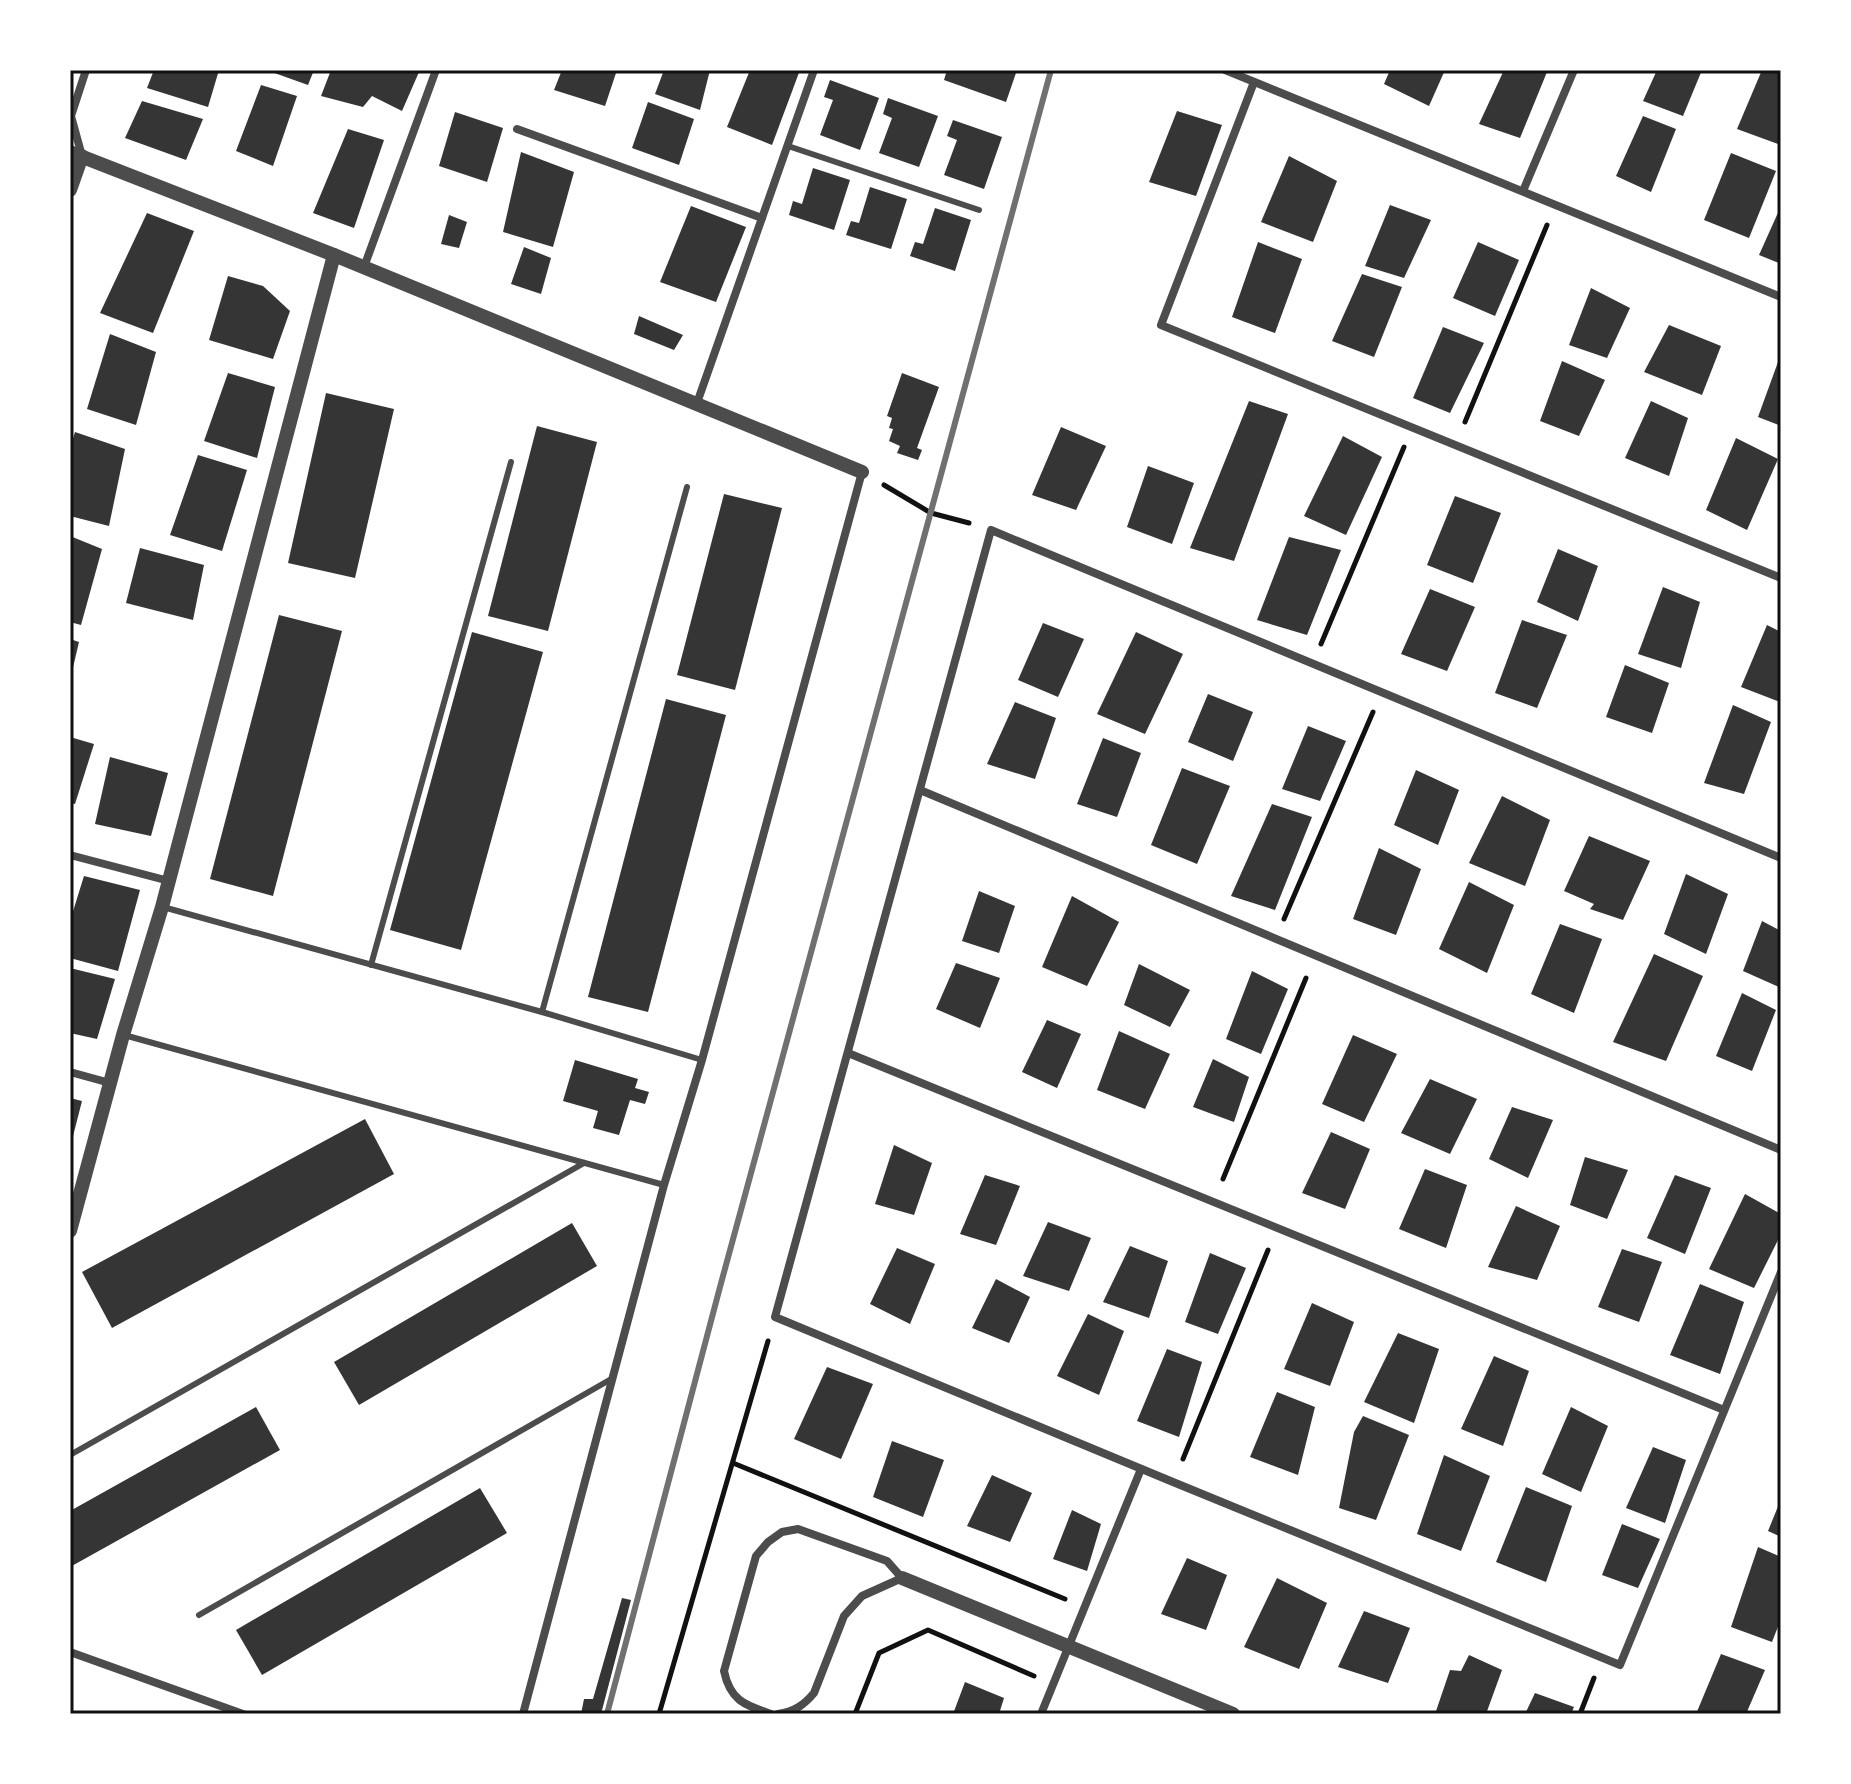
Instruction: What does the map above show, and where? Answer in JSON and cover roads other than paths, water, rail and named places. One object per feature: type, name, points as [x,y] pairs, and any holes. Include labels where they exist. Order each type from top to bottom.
[{"type":"street","points":[[70,190],[76,154],[71,116],[86,70]]},
{"type":"street","points":[[364,267],[436,70]]},
{"type":"street","points":[[697,403],[814,70]]},
{"type":"street","points":[[1225,70],[1781,297]]},
{"type":"street","points":[[1523,191],[1574,70]]},
{"type":"street","points":[[1254,82],[1161,325],[1781,578]]},
{"type":"street","points":[[517,129],[762,218]]},
{"type":"street","points":[[76,154],[364,267],[862,472],[702,1060],[664,1185],[523,1714]]},
{"type":"street","points":[[70,1231],[123,1035],[162,907],[334,255]]},
{"type":"street","points":[[1781,858],[991,530],[775,1317],[1620,1665],[1781,1272]]},
{"type":"street","points":[[920,790],[1781,1150]]},
{"type":"street","points":[[70,855],[169,881]]},
{"type":"street","points":[[848,1053],[1724,1410]]},
{"type":"street","points":[[70,1072],[110,1083]]},
{"type":"street","points":[[1041,1714],[1141,1469]]},
{"type":"street","points":[[771,1714],[746,1706],[735,1696],[724,1671],[756,1556],[782,1532],[798,1529],[887,1561],[902,1578],[1233,1714]]},
{"type":"street","points":[[778,1714],[790,1712],[814,1693],[844,1616],[862,1596],[902,1578]]},
{"type":"street","points":[[70,1652],[243,1714]]},
{"type":"lane","points":[[788,146],[979,210]]},
{"type":"lane","points":[[371,965],[511,462]]},
{"type":"lane","points":[[542,1012],[687,487]]},
{"type":"lane","points":[[162,907],[542,1012],[702,1060]]},
{"type":"lane","points":[[123,1035],[664,1185]]},
{"type":"lane","points":[[70,1455],[584,1163]]},
{"type":"lane","points":[[199,1615],[613,1378]]},
{"type":"railway","points":[[607,1714],[1051,70]]}]
